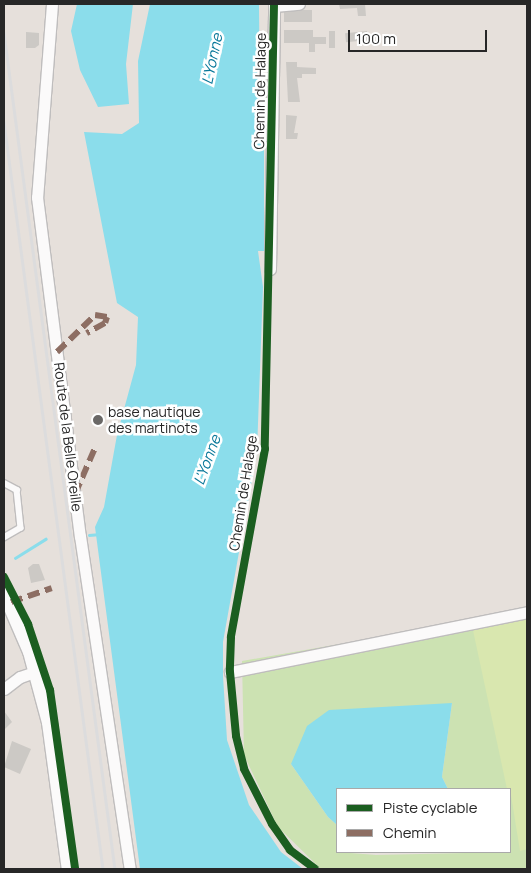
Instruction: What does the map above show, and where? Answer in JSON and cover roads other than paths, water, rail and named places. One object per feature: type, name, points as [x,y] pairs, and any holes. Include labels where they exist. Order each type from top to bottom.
[{"type":"main road","points":[[4,591],[37,671],[50,722],[69,869]]},
{"type":"street","name":"Route de la Belle Oreille","points":[[52,4],[37,197],[80,536],[130,869]]},
{"type":"street","points":[[274,5],[299,4]]},
{"type":"street","name":"Chemin de Halage","points":[[270,269],[274,5]]},
{"type":"street","points":[[230,672],[527,612]]},
{"type":"street","points":[[4,689],[20,677],[37,671]]},
{"type":"lane","points":[[4,483],[17,490],[20,528],[4,538]]},
{"type":"water","points":[[77,4],[133,4],[126,64],[129,104],[98,107],[80,70],[71,31]]},
{"type":"water","name":"L'Yonne","points":[[150,4],[259,4],[260,127],[264,127],[264,251],[258,251],[263,287],[257,451],[223,642],[223,676],[227,740],[249,805],[281,852],[303,869],[140,869],[95,527],[104,507],[117,435],[136,365],[138,317],[117,303],[84,132],[122,134],[139,123],[138,61]]},
{"type":"water","points":[[452,703],[442,777],[448,788],[336,788],[336,824],[328,817],[291,764],[307,726],[329,710]]},
{"type":"waterway","points":[[89,535],[100,534]]},
{"type":"waterway","points":[[15,558],[46,539]]},
{"type":"railway","points":[[4,33],[115,869]]},
{"type":"railway","points":[[4,122],[103,869]]},
{"type":"place","name":"base nautique des martinots","points":[[98,420]]}]
